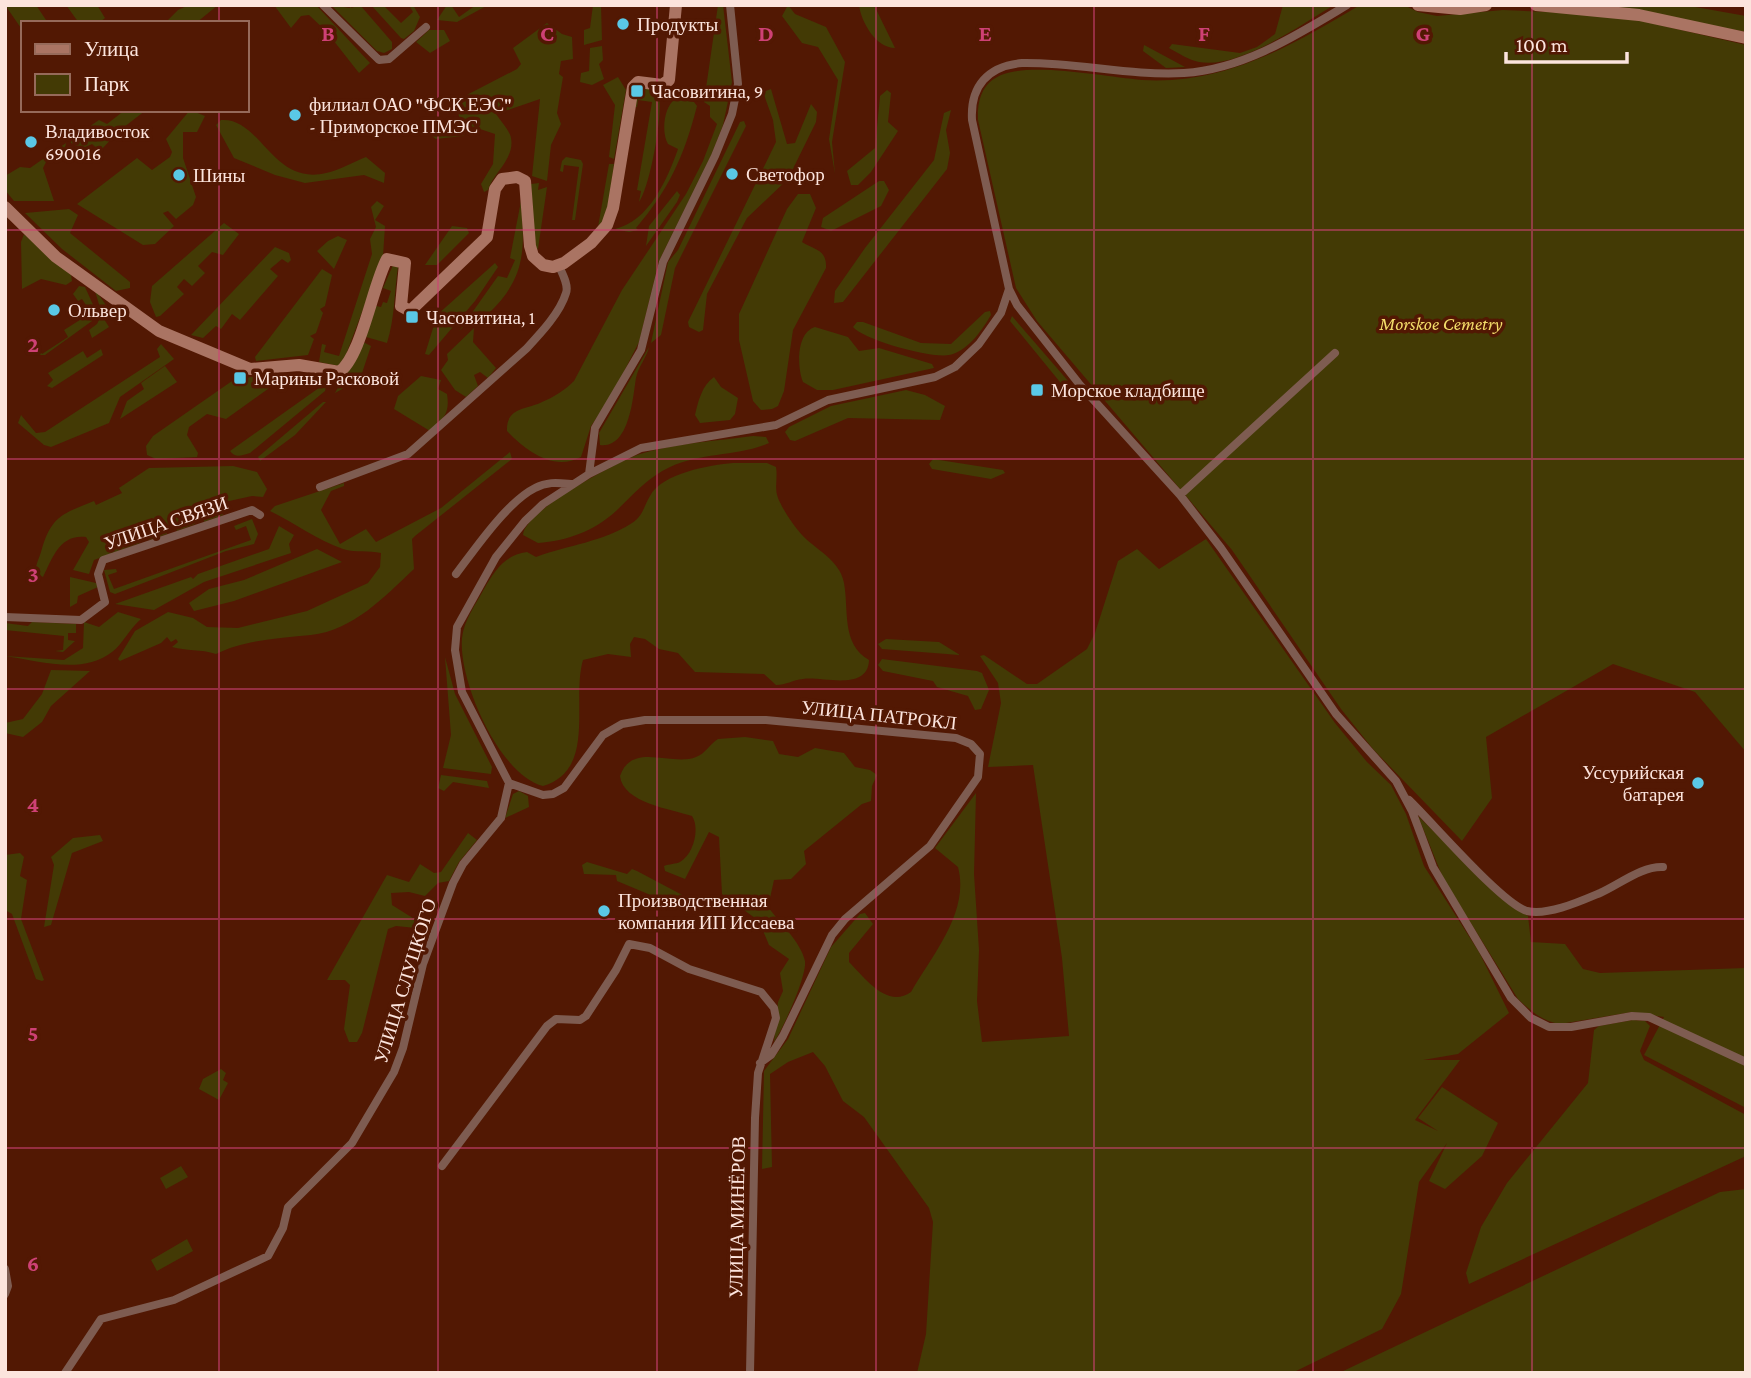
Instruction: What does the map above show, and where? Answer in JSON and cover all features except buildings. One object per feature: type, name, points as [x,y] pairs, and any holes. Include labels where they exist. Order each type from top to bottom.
[{"type":"street","points":[[323,5],[379,60],[389,59],[426,27]]},
{"type":"street","points":[[5,207],[56,257],[159,331],[250,369],[299,365],[336,372],[342,370],[349,361],[387,259],[405,263],[401,306],[410,311],[487,237],[495,189],[502,179],[517,177],[525,181],[531,253],[543,265],[559,266],[602,233],[610,217],[631,90],[638,82],[662,85],[669,80],[676,5]]},
{"type":"street","points":[[589,474],[594,428],[614,400],[641,350],[663,262],[715,156],[732,114],[738,84],[730,5]]},
{"type":"street","points":[[1348,5],[1244,60],[1198,71],[1154,73],[1030,63],[1004,66],[985,76],[972,99],[972,120],[1009,289],[1031,324],[1080,385],[1180,495],[1226,555],[1336,714],[1396,781],[1405,795],[1502,893],[1526,911],[1552,909],[1598,894],[1652,865],[1663,867]]},
{"type":"street","points":[[1418,5],[1460,9],[1486,5]]},
{"type":"street","points":[[1536,5],[1639,15],[1746,38]]},
{"type":"street","points":[[320,488],[408,454],[526,349],[544,330],[566,295],[566,286],[559,266]]},
{"type":"street","points":[[509,783],[462,692],[455,650],[457,626],[496,557],[524,521],[589,474],[641,448],[776,425],[840,396],[935,377],[955,367],[979,344],[1001,313],[1009,289]]},
{"type":"street","points":[[1180,495],[1335,353]]},
{"type":"street","points":[[456,574],[511,509],[533,489],[552,483],[573,484]]},
{"type":"street","name":"УЛИЦА СВЯЗИ","points":[[5,617],[81,620],[105,602],[97,574],[103,560],[252,510],[260,515]]},
{"type":"street","name":"УЛИЦА ПАТРОКЛ","points":[[509,783],[543,795],[553,794],[564,788],[603,735],[622,724],[645,720],[822,723],[956,738],[976,748],[981,765],[965,796],[928,849],[838,926],[783,1036],[771,1055],[760,1063]]},
{"type":"street","name":"УЛИЦА СЛУЦКОГО","points":[[65,1373],[101,1319],[174,1300],[268,1256],[283,1228],[288,1207],[352,1143],[394,1072],[403,1048],[423,964],[453,883],[463,864],[501,818],[509,783]]},
{"type":"street","points":[[1405,795],[1423,846],[1450,897],[1500,983],[1514,1002],[1531,1018],[1560,1028],[1632,1016],[1649,1017],[1746,1062]]},
{"type":"street","name":"УЛИЦА МИНЁРОВ","points":[[442,1166],[547,1026],[556,1019],[580,1020],[586,1016],[622,960],[629,944],[650,948],[690,969],[761,992],[774,1008],[776,1018],[760,1063],[755,1118],[750,1373]]},
{"type":"street","points":[[5,1269],[8,1286],[5,1294]]},
{"type":"green space","points":[[5,5],[36,5],[47,21],[21,21],[21,28]]},
{"type":"green space","points":[[66,5],[97,5],[105,18],[101,21],[78,21]]},
{"type":"green space","points":[[189,5],[218,5],[198,21],[169,21],[178,10]]},
{"type":"green space","points":[[274,5],[316,5],[370,63],[359,73],[326,31],[309,15],[301,16],[291,28]]},
{"type":"green space","points":[[331,5],[350,8],[349,5],[353,5],[351,8],[360,5],[392,42],[392,49],[384,53],[377,51]]},
{"type":"green space","points":[[371,5],[383,5],[401,23],[413,12],[409,5],[413,5],[420,17],[414,31],[404,39]]},
{"type":"green space","points":[[447,5],[451,5],[459,17],[476,5],[488,5],[457,22],[437,20]]},
{"type":"green space","points":[[593,5],[601,5],[602,40],[584,45],[584,30],[590,28]]},
{"type":"green space","points":[[718,5],[723,5],[732,82],[723,125],[711,156],[659,261],[639,342],[611,397],[591,426],[581,457],[560,462],[540,457],[507,431],[510,417],[518,410],[555,396],[574,381],[622,290],[686,194],[703,161],[717,124],[710,117],[710,106],[704,102]]},
{"type":"green space","points":[[788,5],[795,14],[826,27],[845,62],[832,142],[835,174],[829,139],[838,80],[818,47],[802,43],[782,16]]},
{"type":"green space","points":[[859,5],[874,5],[895,48],[876,39],[863,19]]},
{"type":"green space","points":[[1283,5],[1334,5],[1269,44],[1232,59],[1199,62],[1169,48],[1172,44],[1240,53],[1257,47],[1275,34]]},
{"type":"green space","name":"Morskoe Cemetry","points":[[1360,5],[1404,5],[1418,12],[1437,16],[1503,10],[1573,13],[1642,21],[1746,45],[1746,752],[1695,692],[1613,664],[1486,737],[1492,798],[1462,841],[1373,749],[1341,709],[1232,550],[1037,321],[1016,288],[978,120],[980,98],[986,86],[1004,74],[1053,70],[1142,80],[1201,76],[1256,60],[1283,48]]},
{"type":"green space","points":[[1607,5],[1684,5],[1746,16],[1746,32]]},
{"type":"green space","points":[[547,23],[562,34],[572,37],[573,59],[561,61],[559,74],[563,77],[557,113],[561,124],[551,145],[547,181],[532,176],[540,99],[496,114],[509,132],[510,153],[488,190],[484,192],[481,184],[493,164],[495,134],[471,126],[463,136],[436,139],[432,136],[460,126],[457,100],[517,69],[521,64],[513,48]]},
{"type":"green space","points":[[429,30],[444,30],[450,41],[430,53],[416,42]]},
{"type":"green space","points":[[1144,45],[1185,67],[1166,68],[1143,51]]},
{"type":"green space","points":[[602,46],[603,60],[599,64],[604,79],[592,85],[580,82],[581,73],[589,71],[590,48]]},
{"type":"green space","points":[[618,77],[626,90],[614,159],[609,157],[615,105],[603,85]]},
{"type":"green space","points":[[639,87],[657,89],[660,111],[652,164],[639,202],[641,191],[637,190],[652,102],[638,100],[637,107],[633,107]]},
{"type":"green space","points":[[771,89],[787,144],[795,143],[811,104],[817,112],[816,122],[788,179],[747,218],[707,294],[703,330],[699,332],[689,327],[688,322],[776,142],[773,120],[763,92]]},
{"type":"green space","points":[[887,90],[891,93],[888,122],[898,131],[871,172],[858,185],[851,185],[847,171],[875,148],[880,96]]},
{"type":"green space","points":[[675,99],[694,102],[697,106],[674,172],[636,228],[638,230],[629,232],[615,229],[627,225],[647,208],[668,173],[678,149],[668,144],[665,120],[668,108]]},
{"type":"green space","points":[[951,110],[946,130],[950,153],[947,169],[843,302],[834,303],[835,291],[865,248],[934,160],[944,113]]},
{"type":"green space","points":[[122,112],[143,112],[119,131],[100,151],[92,144],[83,149],[71,143],[71,139],[99,120],[107,124]]},
{"type":"green space","points":[[188,112],[205,116],[197,132],[183,132],[183,158],[196,197],[193,205],[176,219],[168,211],[163,213],[174,226],[155,244],[143,245],[77,204],[137,158],[152,170],[170,157],[172,152],[166,139]]},
{"type":"green space","points":[[221,120],[235,122],[247,129],[292,170],[308,174],[326,173],[366,157],[385,173],[384,183],[364,175],[305,183],[275,175],[234,158],[216,125]]},
{"type":"green space","points":[[744,121],[746,126],[675,268],[661,335],[651,343],[668,262],[678,250],[740,122]]},
{"type":"green space","points":[[66,143],[65,148],[48,158],[43,168],[54,201],[14,201],[5,190],[5,176],[20,167],[30,168]]},
{"type":"green space","points":[[566,157],[581,160],[583,164],[575,220],[572,220],[579,167],[564,165],[563,172],[560,171],[562,161]]},
{"type":"green space","points":[[609,164],[614,164],[607,215],[598,227]]},
{"type":"green space","points":[[879,181],[884,181],[889,190],[881,206],[831,231],[821,227],[823,218]]},
{"type":"green space","points":[[539,183],[538,190],[547,187],[538,249],[535,248],[531,184]]},
{"type":"green space","points":[[677,191],[680,195],[677,202],[646,246],[649,226]]},
{"type":"green space","points":[[798,194],[810,194],[816,208],[802,242],[822,254],[826,268],[793,330],[784,391],[778,406],[761,410],[753,401],[739,340],[739,314],[787,209]]},
{"type":"green space","points":[[377,201],[384,206],[375,220],[385,226],[383,256],[344,360],[339,366],[319,362],[322,344],[326,345],[324,352],[339,356],[372,254],[370,239],[376,227],[371,207]]},
{"type":"green space","points":[[521,201],[522,249],[510,288],[488,314],[479,311],[459,331],[498,276],[507,278],[515,260],[510,258]]},
{"type":"green space","points":[[69,209],[78,215],[70,233],[130,282],[130,288],[116,291],[62,249],[25,213]]},
{"type":"green space","points":[[224,223],[239,234],[223,255],[212,252],[198,266],[205,273],[192,286],[184,279],[177,287],[184,294],[156,317],[150,302],[152,286]]},
{"type":"green space","points":[[452,226],[467,228],[469,233],[437,265],[425,265]]},
{"type":"green space","points":[[24,234],[71,275],[72,281],[66,285],[41,279],[22,289],[21,242]]},
{"type":"green space","points":[[338,236],[347,240],[334,269],[317,251]]},
{"type":"green space","points":[[275,247],[289,253],[291,260],[288,263],[282,259],[270,269],[278,276],[240,320],[232,314],[221,329],[216,326],[203,338],[191,335]]},
{"type":"green space","points":[[495,263],[498,267],[475,301],[429,355],[425,354],[437,315]]},
{"type":"green space","points":[[393,265],[398,267],[387,343],[366,337],[376,306],[381,307],[383,302],[387,303],[391,291],[383,288]]},
{"type":"green space","points":[[322,269],[332,275],[325,306],[320,309],[323,313],[316,333],[310,336],[314,339],[308,355],[256,361],[255,357]]},
{"type":"green space","points":[[79,286],[85,287],[95,309],[92,321],[45,355],[40,355],[33,341],[42,354],[68,337],[64,330],[91,313],[82,299],[78,301],[73,294]]},
{"type":"green space","points":[[94,288],[110,311],[104,319],[109,327],[92,338],[89,330],[97,324],[102,314]]},
{"type":"green space","points":[[990,311],[991,315],[970,343],[953,354],[945,355],[917,352],[885,343],[853,327],[857,322],[863,322],[921,343],[951,344],[985,312]]},
{"type":"green space","points":[[1012,316],[1069,382],[1068,386],[1064,387],[1010,321]]},
{"type":"green space","points":[[815,327],[848,337],[859,351],[879,348],[932,364],[934,368],[833,390],[817,390],[803,382],[799,360],[804,336]]},
{"type":"green space","points":[[474,328],[473,342],[496,368],[488,378],[480,372],[474,375],[478,386],[466,397],[455,390],[441,370],[448,360],[447,354]]},
{"type":"green space","points":[[363,342],[371,346],[360,379],[335,393]]},
{"type":"green space","points":[[161,344],[174,359],[120,397],[109,423],[51,447],[44,445],[18,423],[21,415],[36,433],[45,432],[160,357],[157,349]]},
{"type":"green space","points":[[649,347],[637,374],[624,430],[618,439],[610,444],[600,445],[599,433]]},
{"type":"green space","points":[[101,349],[103,355],[52,388],[47,386],[53,380],[48,373],[83,351],[87,358]]},
{"type":"green space","points":[[165,366],[177,382],[120,419],[127,401],[144,389],[141,383]]},
{"type":"green space","points":[[310,371],[329,377],[325,391],[250,453],[239,456],[232,453],[230,451],[323,385],[315,374],[308,379],[305,375]]},
{"type":"green space","points":[[276,372],[279,381],[226,419],[207,414],[189,427],[187,435],[198,453],[197,457],[156,459],[147,455],[146,446],[153,436],[232,381]]},
{"type":"green space","points":[[421,376],[441,380],[438,389],[447,394],[448,406],[445,415],[430,431],[394,409],[398,396]]},
{"type":"green space","points":[[714,377],[721,387],[738,398],[735,414],[730,420],[700,423],[695,415],[699,399],[706,384]]},
{"type":"green space","points":[[906,390],[925,395],[945,406],[940,420],[848,418],[795,441],[790,440],[785,432],[789,427],[831,406]]},
{"type":"green space","points":[[326,402],[295,435],[260,461],[258,457]]},
{"type":"green space","points":[[753,436],[766,437],[769,443],[745,451],[694,459],[670,467],[648,481],[608,518],[580,534],[538,543],[523,535],[527,525],[554,501],[628,459],[668,447]]},
{"type":"green space","points":[[510,452],[512,459],[412,539],[414,569],[367,611],[341,627],[311,635],[250,643],[216,654],[172,647],[178,642],[176,639],[171,642],[167,637],[161,643],[120,661],[118,659],[135,631],[168,612],[193,618],[207,627],[238,628],[307,611],[368,583],[380,567],[381,553],[348,550],[333,545],[270,511],[275,506],[344,483],[344,486],[331,491],[321,510],[340,544],[366,529],[376,542],[441,508]]},
{"type":"green space","points":[[933,459],[1003,470],[1005,473],[991,479],[932,469],[929,464]]},
{"type":"green space","points":[[733,463],[767,463],[776,467],[777,494],[785,512],[802,535],[833,562],[842,575],[850,636],[860,653],[869,660],[867,670],[853,679],[803,679],[776,685],[764,674],[695,672],[678,653],[659,649],[645,639],[634,637],[630,644],[631,657],[608,654],[583,660],[579,732],[570,765],[560,778],[543,786],[527,778],[511,764],[485,724],[474,700],[463,656],[462,638],[465,625],[492,576],[513,556],[527,552],[536,557],[597,539],[632,523],[639,517],[656,488],[675,476],[700,468]]},
{"type":"green space","points":[[233,466],[257,472],[267,489],[263,497],[252,496],[220,503],[223,515],[204,522],[202,515],[193,518],[195,524],[177,531],[175,525],[166,528],[167,534],[149,540],[147,535],[138,538],[140,543],[94,560],[89,574],[73,570],[89,542],[86,537],[70,539],[58,548],[43,577],[36,573],[49,531],[66,513],[94,501],[96,505],[122,493],[119,488],[149,468]]},
{"type":"green space","points":[[252,519],[258,534],[254,544],[226,551],[115,594],[110,592],[104,570],[116,569],[117,572],[108,575],[114,589],[251,540],[246,526],[236,530],[234,526]]},
{"type":"green space","points":[[279,526],[294,535],[289,544],[291,553],[204,582],[154,610],[115,604],[191,577],[193,579],[198,574],[269,549]]},
{"type":"green space","points":[[1206,539],[1335,723],[1367,762],[1391,785],[1406,814],[1424,866],[1479,952],[1509,1013],[1458,1054],[1423,1060],[1460,1060],[1415,1120],[1438,1131],[1418,1118],[1442,1087],[1498,1123],[1482,1156],[1445,1189],[1429,1181],[1447,1143],[1419,1182],[1401,1294],[1382,1329],[1292,1373],[917,1373],[926,1334],[933,1222],[929,1208],[864,1117],[843,1101],[825,1066],[813,1052],[788,1062],[770,1074],[772,1167],[762,1169],[764,1071],[788,1039],[831,947],[860,914],[865,913],[873,924],[849,953],[849,962],[869,983],[885,994],[893,997],[911,992],[947,932],[959,900],[958,867],[935,848],[976,793],[974,874],[979,950],[977,1001],[982,1042],[1069,1036],[1062,958],[1033,765],[988,767],[1001,703],[998,683],[980,656],[984,655],[1027,684],[1037,684],[1087,649],[1095,633],[1118,561],[1137,549],[1159,569]]},
{"type":"green space","points":[[317,549],[342,562],[234,601],[194,611],[189,603],[209,589],[244,580]]},
{"type":"green space","points":[[70,577],[96,583],[98,587],[78,596],[77,603],[70,607]]},
{"type":"green space","points":[[118,612],[141,619],[116,649],[100,659],[74,665],[5,656],[64,660],[83,648],[84,622],[99,627]]},
{"type":"green space","points":[[32,622],[76,624],[76,633],[68,633],[68,640],[75,641],[63,652],[55,651],[63,650],[64,636],[5,630],[5,623],[28,626]]},
{"type":"green space","points":[[886,639],[939,642],[960,655],[882,649],[878,644]]},
{"type":"green space","points":[[445,657],[455,694],[492,767],[491,774],[443,768],[451,735]]},
{"type":"green space","points":[[882,659],[977,671],[982,673],[989,690],[981,709],[975,710],[968,696],[937,687],[933,681],[883,671],[878,665]]},
{"type":"green space","points":[[51,670],[90,671],[51,706],[42,722],[23,737],[5,733],[5,723],[23,719],[42,694]]},
{"type":"green space","points":[[745,737],[773,741],[779,754],[798,757],[815,748],[844,753],[855,767],[870,770],[877,775],[872,786],[871,801],[862,804],[804,851],[806,864],[791,879],[774,880],[768,907],[803,954],[805,968],[788,1015],[774,1042],[778,1002],[783,991],[780,973],[789,959],[769,945],[759,921],[722,894],[719,837],[709,832],[685,879],[665,871],[664,866],[680,862],[692,847],[695,827],[692,816],[639,799],[623,785],[620,776],[626,766],[643,757],[686,759],[699,756],[718,739]]},
{"type":"green space","points":[[441,775],[487,781],[489,788],[453,782],[444,791],[438,788]]},
{"type":"green space","points":[[519,791],[528,796],[529,807],[505,818],[513,794]]},
{"type":"green space","points":[[1418,816],[1511,906],[1528,916],[1531,942],[1565,944],[1583,969],[1600,973],[1746,968],[1746,1108],[1644,1055],[1664,1017],[1632,1012],[1560,1024],[1542,1018],[1518,999],[1443,878]]},
{"type":"green space","points":[[468,833],[477,840],[459,862],[449,881],[438,883],[425,896],[409,892],[391,893],[392,905],[416,920],[416,928],[396,926],[388,929],[362,1033],[357,1042],[349,1042],[344,1029],[350,985],[345,980],[327,980],[387,875],[409,882],[420,864],[434,873],[441,872]]},
{"type":"green space","points":[[100,835],[103,841],[72,853],[51,925],[44,927],[54,865],[51,857],[73,838]]},
{"type":"green space","points":[[20,853],[24,857],[20,876],[27,880],[21,919],[44,980],[42,981],[36,979],[12,914],[5,910],[5,855]]},
{"type":"green space","points":[[587,862],[627,874],[632,869],[637,871],[688,898],[692,909],[684,909],[617,881],[616,875],[584,874],[582,865]]},
{"type":"green space","points":[[1633,1020],[1645,1021],[1650,1026],[1640,1051],[1644,1060],[1746,1115],[1746,1156],[1469,1284],[1466,1273],[1481,1227],[1507,1183],[1588,1083],[1594,1030],[1599,1026]]},
{"type":"green space","points":[[221,1069],[226,1073],[223,1080],[228,1083],[219,1100],[199,1089],[203,1079]]},
{"type":"green space","points":[[181,1166],[188,1177],[166,1189],[160,1178]]},
{"type":"green space","points":[[1746,1189],[1746,1373],[1339,1373],[1720,1192]]},
{"type":"green space","points":[[187,1239],[193,1251],[157,1271],[151,1260]]},
{"type":"place","name":"Продукты","points":[[623,24]]},
{"type":"place","name":"Часовитина, 9","points":[[637,91]]},
{"type":"place","name":"филиал ОАО \"ФСК ЕЭС\" - Приморское ПМЭС","points":[[295,115]]},
{"type":"place","name":"Владивосток 690016","points":[[31,142]]},
{"type":"place","name":"Светофор","points":[[732,174]]},
{"type":"place","name":"Шины","points":[[179,175]]},
{"type":"place","name":"Ольвер","points":[[54,310]]},
{"type":"place","name":"Часовитина, 1","points":[[412,317]]},
{"type":"place","name":"Марины Расковой","points":[[240,378]]},
{"type":"place","name":"Морское кладбище","points":[[1037,390]]},
{"type":"place","name":"Уссурийская батарея","points":[[1698,783]]},
{"type":"place","name":"Производственная компания ИП Иссаева","points":[[604,911]]}]
